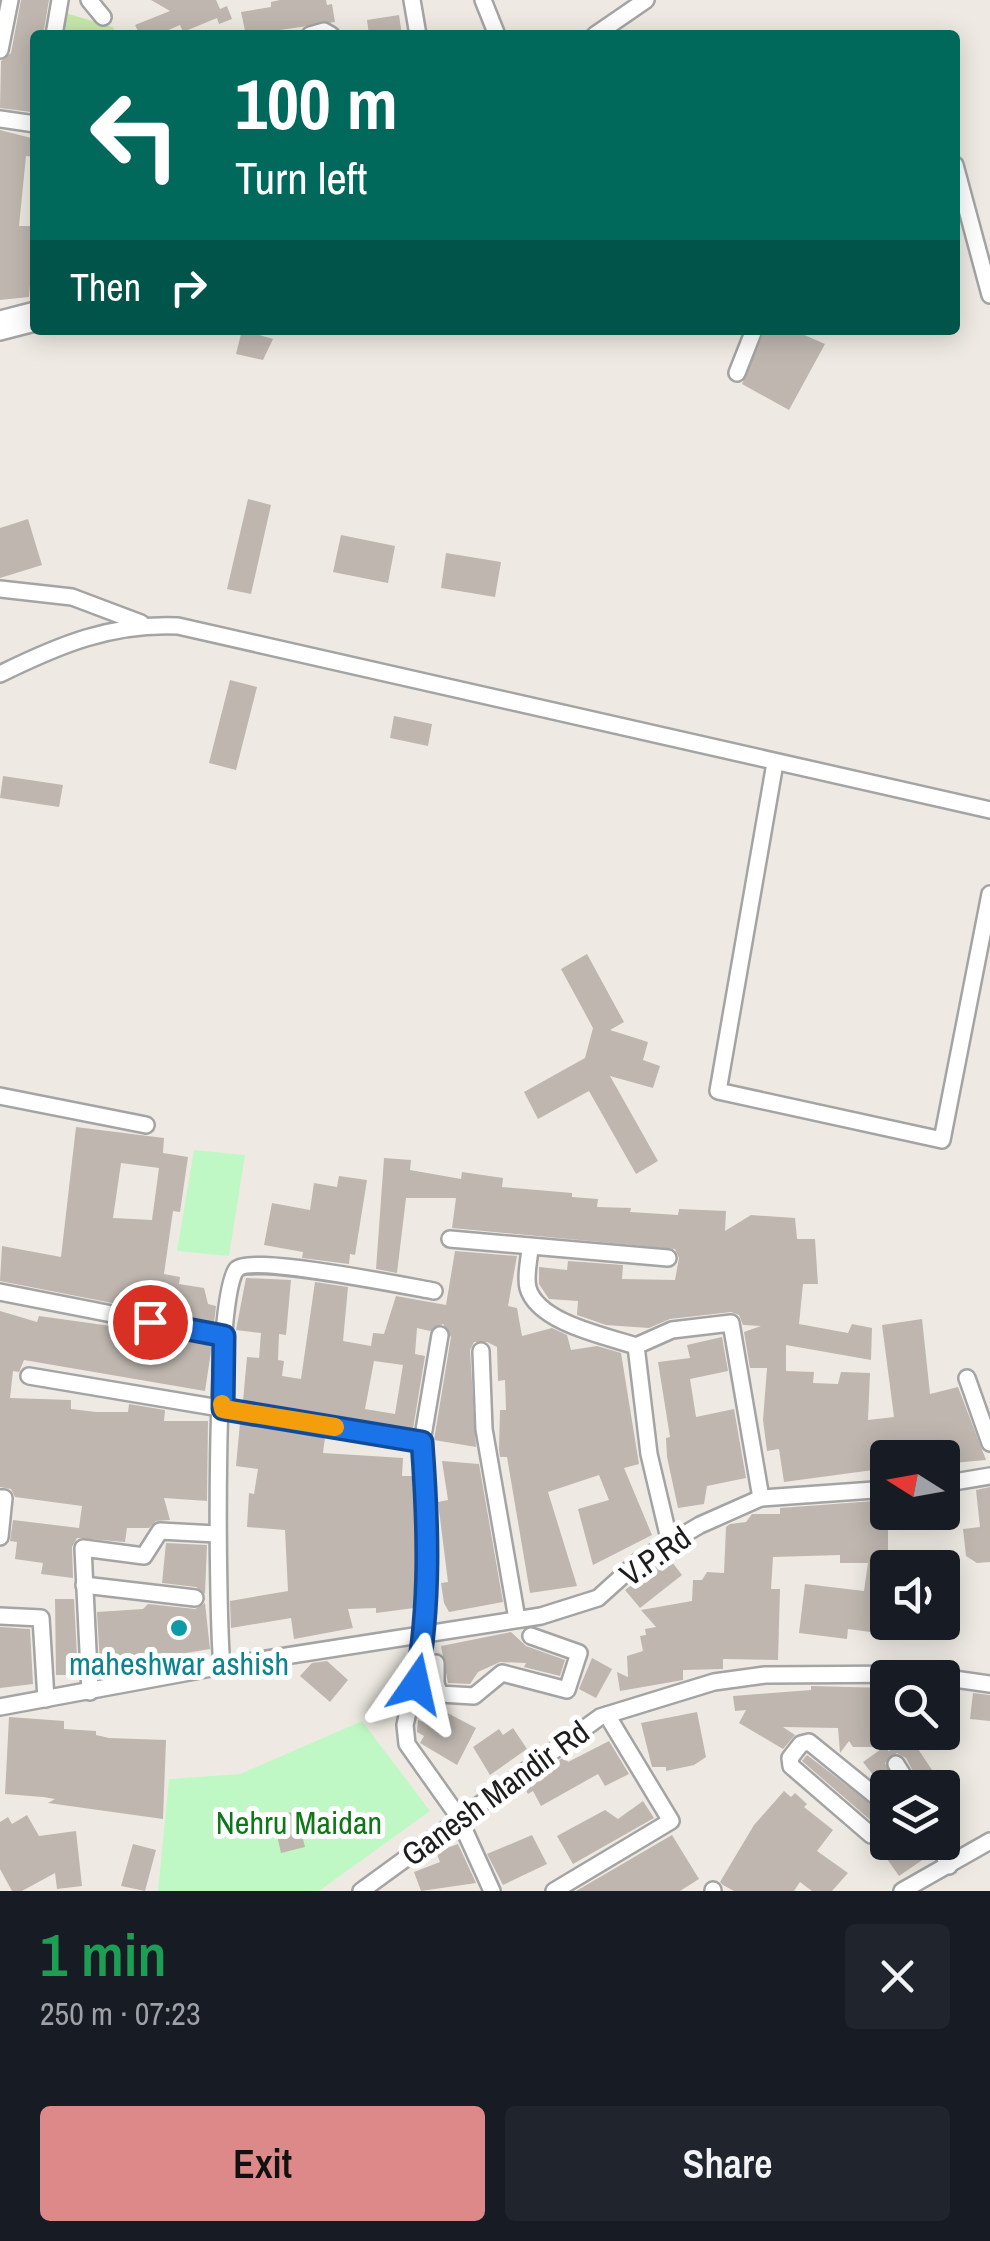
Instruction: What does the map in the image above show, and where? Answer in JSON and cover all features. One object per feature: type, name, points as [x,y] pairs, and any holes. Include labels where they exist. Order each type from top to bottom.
[{"type":"street","points":[[0,50],[10,0]]},
{"type":"street","points":[[55,30],[60,0]]},
{"type":"street","points":[[89,0],[103,17]]},
{"type":"street","points":[[412,0],[417,30]]},
{"type":"street","points":[[484,0],[495,30]]},
{"type":"street","points":[[602,30],[646,0]]},
{"type":"street","points":[[0,122],[30,127]]},
{"type":"street","points":[[960,184],[990,295]]},
{"type":"street","points":[[0,319],[30,311]]},
{"type":"street","points":[[0,332],[30,324]]},
{"type":"street","points":[[737,372],[752,335]]},
{"type":"street","points":[[0,589],[72,597],[145,624]]},
{"type":"street","points":[[0,674],[66,642],[145,624],[178,626],[990,810]]},
{"type":"street","points":[[775,763],[718,1091],[942,1140],[990,894]]},
{"type":"street","points":[[0,1096],[146,1124]]},
{"type":"street","points":[[0,1106],[27,1109]]},
{"type":"street","points":[[450,1239],[530,1249],[668,1258]]},
{"type":"street","points":[[530,1249],[526,1283],[533,1300],[579,1329],[636,1346],[672,1330],[731,1323],[760,1498]]},
{"type":"street","points":[[222,1666],[216,1610],[216,1534],[224,1336],[230,1281],[236,1269],[246,1265],[292,1267],[434,1291]]},
{"type":"street","points":[[0,1292],[224,1336]]},
{"type":"street","points":[[440,1335],[422,1442],[427,1504],[425,1635],[405,1725],[407,1744],[458,1816],[492,1891]]},
{"type":"street","points":[[636,1346],[649,1454],[670,1543]]},
{"type":"street","points":[[436,1663],[440,1694],[474,1696],[494,1677],[514,1674],[567,1690],[579,1653],[530,1640],[523,1619],[484,1429],[481,1352]]},
{"type":"street","points":[[29,1376],[422,1442]]},
{"type":"street","points":[[968,1378],[990,1443]]},
{"type":"street","points":[[960,1481],[990,1476]]},
{"type":"street","name":"V.P.Rd","points":[[0,1707],[222,1666],[523,1619],[598,1598],[639,1561],[760,1498],[870,1490]]},
{"type":"street","points":[[0,1498],[4,1498],[0,1538]]},
{"type":"street","points":[[90,1692],[82,1548],[144,1556],[160,1531],[216,1534]]},
{"type":"street","points":[[84,1586],[195,1598]]},
{"type":"street","points":[[0,1616],[41,1618],[46,1699]]},
{"type":"street","name":"Ganesh Mandir Rd","points":[[362,1891],[458,1816],[607,1715],[714,1682],[765,1676],[919,1674],[990,1684]]},
{"type":"street","points":[[416,1684],[436,1684]]},
{"type":"street","points":[[554,1891],[671,1821],[607,1715]]},
{"type":"street","points":[[870,1791],[809,1742],[801,1744],[790,1758],[791,1766],[870,1833]]},
{"type":"street","points":[[896,1764],[900,1770]]},
{"type":"street","points":[[902,1891],[990,1841]]},
{"type":"street","points":[[946,1860],[949,1866]]},
{"type":"green space","points":[[62,12],[114,30],[60,30]]},
{"type":"green space","points":[[194,1150],[245,1155],[229,1256],[177,1251]]},
{"type":"green space","name":"Nehru Maidan","points":[[362,1721],[430,1811],[319,1891],[158,1891],[169,1779],[240,1774]]},
{"type":"building","points":[[21,0],[49,0],[44,30],[30,30],[30,112],[0,108],[1,61],[11,53]]},
{"type":"building","points":[[151,0],[216,0],[220,9],[227,6],[232,19],[219,24],[217,18],[188,30],[182,30],[180,25],[168,30],[138,30],[135,25],[170,11]]},
{"type":"building","points":[[326,0],[327,5],[332,4],[335,22],[280,30],[245,30],[241,12],[271,7],[271,2]]},
{"type":"building","points":[[399,15],[401,30],[368,30],[367,20]]},
{"type":"building","points":[[0,130],[30,138],[19,226],[30,226],[30,285],[29,297],[0,300]]},
{"type":"building","points":[[241,335],[273,339],[263,360],[236,354]]},
{"type":"building","points":[[763,335],[804,335],[825,344],[789,410],[742,384]]},
{"type":"building","points":[[248,499],[271,505],[251,594],[227,589]]},
{"type":"building","points":[[28,519],[42,565],[0,578],[0,528]]},
{"type":"building","points":[[341,535],[395,546],[388,583],[333,572]]},
{"type":"building","points":[[446,553],[501,562],[495,597],[441,588]]},
{"type":"building","points":[[230,680],[257,687],[236,770],[209,763]]},
{"type":"building","points":[[394,716],[432,724],[428,746],[390,738]]},
{"type":"building","points":[[3,776],[63,785],[59,807],[0,798]]},
{"type":"building","points":[[587,954],[624,1022],[610,1030],[648,1042],[643,1060],[660,1066],[653,1088],[610,1076],[658,1161],[636,1174],[589,1091],[538,1119],[524,1092],[585,1058],[593,1028],[561,969]]},
{"type":"building","points":[[76,1127],[164,1138],[163,1153],[188,1157],[180,1212],[173,1211],[164,1274],[180,1277],[179,1284],[204,1288],[208,1304],[216,1306],[214,1323],[0,1281],[2,1246],[61,1257]],"holes":[[[121,1163],[159,1168],[152,1220],[113,1218]]]},
{"type":"building","points":[[384,1158],[411,1160],[410,1170],[461,1179],[462,1172],[503,1178],[502,1187],[572,1193],[572,1197],[598,1199],[597,1207],[678,1215],[679,1209],[726,1211],[725,1231],[751,1215],[795,1218],[797,1239],[815,1239],[818,1284],[803,1284],[799,1324],[848,1333],[852,1324],[872,1328],[871,1360],[786,1345],[786,1371],[814,1372],[813,1383],[838,1384],[841,1372],[870,1373],[868,1420],[894,1417],[882,1325],[922,1319],[930,1394],[958,1387],[986,1460],[960,1462],[960,1440],[870,1440],[870,1470],[784,1482],[779,1449],[767,1451],[763,1420],[767,1368],[750,1368],[744,1332],[761,1326],[743,1325],[739,1315],[731,1312],[670,1319],[649,1328],[606,1325],[577,1315],[578,1301],[549,1299],[539,1284],[539,1267],[567,1270],[568,1261],[623,1265],[622,1279],[675,1280],[679,1258],[675,1249],[452,1228],[456,1198],[406,1198],[397,1273],[376,1269]]},
{"type":"building","points":[[339,1176],[367,1180],[355,1255],[350,1254],[349,1264],[302,1258],[303,1252],[264,1245],[272,1203],[310,1210],[314,1183],[337,1187]]},
{"type":"building","points":[[455,1251],[517,1256],[508,1306],[517,1308],[522,1336],[552,1328],[567,1335],[571,1350],[597,1346],[621,1353],[639,1464],[624,1468],[652,1535],[593,1565],[578,1509],[609,1500],[599,1475],[548,1492],[577,1586],[530,1593],[507,1457],[500,1457],[500,1410],[506,1410],[505,1380],[498,1381],[497,1347],[474,1342],[470,1350],[476,1447],[434,1440],[451,1337],[443,1324],[430,1331],[417,1328],[415,1354],[425,1356],[413,1429],[243,1401],[247,1357],[259,1358],[261,1333],[236,1330],[246,1278],[291,1280],[286,1335],[279,1334],[278,1360],[284,1361],[282,1376],[301,1379],[315,1282],[348,1287],[343,1341],[371,1346],[373,1333],[384,1334],[396,1296],[446,1305]],"holes":[[[374,1361],[403,1365],[395,1414],[365,1409]]]},
{"type":"building","points":[[0,1311],[37,1322],[39,1316],[125,1328],[122,1341],[177,1351],[179,1339],[212,1345],[205,1391],[24,1360],[19,1372],[13,1371],[10,1398],[71,1400],[71,1409],[96,1412],[128,1412],[129,1404],[165,1410],[164,1421],[208,1421],[207,1501],[164,1498],[170,1520],[156,1521],[149,1528],[127,1528],[125,1542],[77,1538],[72,1547],[73,1578],[41,1574],[43,1563],[15,1559],[17,1542],[10,1541],[13,1520],[79,1528],[82,1506],[15,1497],[11,1489],[0,1487]]},
{"type":"building","points":[[722,1337],[728,1371],[690,1379],[696,1417],[734,1409],[746,1478],[707,1486],[704,1504],[678,1508],[667,1457],[666,1438],[670,1437],[658,1362],[690,1358],[687,1345]]},
{"type":"building","points":[[240,1423],[325,1437],[323,1453],[403,1458],[402,1476],[413,1476],[416,1504],[414,1608],[376,1613],[376,1608],[348,1609],[353,1628],[294,1639],[291,1618],[231,1628],[230,1601],[288,1591],[285,1530],[247,1527],[249,1493],[254,1494],[258,1469],[236,1466]]},
{"type":"building","points":[[442,1461],[479,1464],[503,1602],[449,1612],[444,1603],[441,1583],[448,1582],[438,1502],[448,1500]]},
{"type":"building","points":[[990,1487],[990,1562],[977,1563],[966,1556],[963,1529],[980,1527],[976,1490]]},
{"type":"building","points":[[870,1501],[870,1530],[888,1530],[888,1550],[870,1550],[870,1632],[848,1629],[847,1639],[799,1633],[805,1584],[864,1591],[868,1563],[840,1563],[840,1555],[773,1557],[771,1589],[780,1589],[778,1660],[723,1659],[723,1669],[683,1670],[683,1680],[620,1691],[617,1672],[628,1677],[627,1656],[643,1651],[640,1636],[646,1635],[645,1629],[656,1627],[641,1610],[692,1601],[693,1580],[702,1580],[707,1572],[724,1573],[726,1527],[746,1522],[752,1514],[780,1514],[780,1508]]},
{"type":"building","points":[[166,1543],[207,1545],[205,1594],[196,1587],[162,1583]]},
{"type":"building","points":[[668,1557],[682,1575],[640,1608],[625,1590]]},
{"type":"building","points":[[55,1599],[74,1599],[78,1675],[56,1675]]},
{"type":"building","points":[[205,1603],[210,1649],[144,1660],[146,1669],[113,1675],[111,1662],[100,1664],[97,1612],[143,1609],[148,1604],[195,1609]]},
{"type":"building","points":[[0,1627],[30,1629],[33,1684],[0,1688]]},
{"type":"building","points":[[511,1632],[526,1646],[565,1660],[560,1676],[524,1667],[526,1663],[500,1662],[478,1672],[470,1684],[448,1683],[441,1646]]},
{"type":"building","points":[[592,1658],[612,1669],[596,1698],[579,1689]]},
{"type":"building","points":[[327,1661],[348,1680],[330,1702],[300,1676],[312,1663]]},
{"type":"building","points":[[811,1686],[870,1688],[870,1747],[853,1747],[849,1741],[840,1753],[838,1728],[783,1727],[795,1735],[783,1749],[739,1723],[746,1710],[735,1711],[733,1696],[811,1690]]},
{"type":"building","points":[[973,1693],[990,1695],[990,1721],[970,1719]]},
{"type":"building","points":[[438,1708],[476,1728],[457,1765],[420,1743],[424,1736],[417,1732],[418,1720],[430,1725]]},
{"type":"building","points":[[697,1712],[706,1757],[694,1765],[666,1771],[666,1767],[652,1767],[641,1723]]},
{"type":"building","points":[[9,1717],[64,1721],[64,1729],[96,1731],[96,1735],[109,1738],[166,1740],[163,1819],[5,1794]]},
{"type":"building","points":[[513,1728],[527,1749],[490,1775],[473,1747],[499,1729],[503,1735]]},
{"type":"building","points":[[609,1741],[629,1774],[605,1786],[598,1774],[541,1806],[533,1791],[528,1794],[524,1786],[565,1756],[568,1762]]},
{"type":"building","points":[[880,1750],[919,1750],[932,1770],[912,1770],[906,1758],[897,1753],[885,1763],[888,1770],[870,1771],[863,1762]]},
{"type":"building","points":[[807,1755],[870,1803],[870,1820],[802,1761]]},
{"type":"building","points":[[784,1791],[791,1797],[795,1793],[807,1804],[804,1807],[833,1830],[817,1851],[848,1873],[832,1891],[812,1891],[800,1882],[794,1891],[734,1891],[723,1885],[720,1882],[754,1825]]},
{"type":"building","points":[[643,1801],[654,1818],[573,1864],[557,1836],[605,1810],[618,1819]]},
{"type":"building","points":[[296,1811],[305,1847],[281,1853],[273,1817]]},
{"type":"building","points":[[27,1815],[39,1836],[76,1831],[82,1886],[57,1889],[55,1873],[22,1891],[12,1891],[0,1869],[0,1822],[8,1817],[12,1824]]},
{"type":"building","points":[[532,1835],[547,1864],[503,1885],[487,1854]]},
{"type":"building","points":[[672,1835],[699,1879],[680,1891],[576,1891]]},
{"type":"building","points":[[133,1844],[156,1850],[145,1891],[121,1886]]},
{"type":"building","points":[[458,1844],[476,1883],[421,1891],[414,1872],[440,1862],[436,1852]]},
{"type":"building","points":[[888,1860],[922,1860],[899,1876]]},
{"type":"slow traffic","points":[[222,1404],[223,1409],[335,1427]]},
{"type":"place","name":"maheshwar ashish","points":[[179,1628]]},
{"type":"route","points":[[150,1322],[224,1336],[223,1409],[422,1442],[427,1504],[425,1635],[416,1684]]}]
